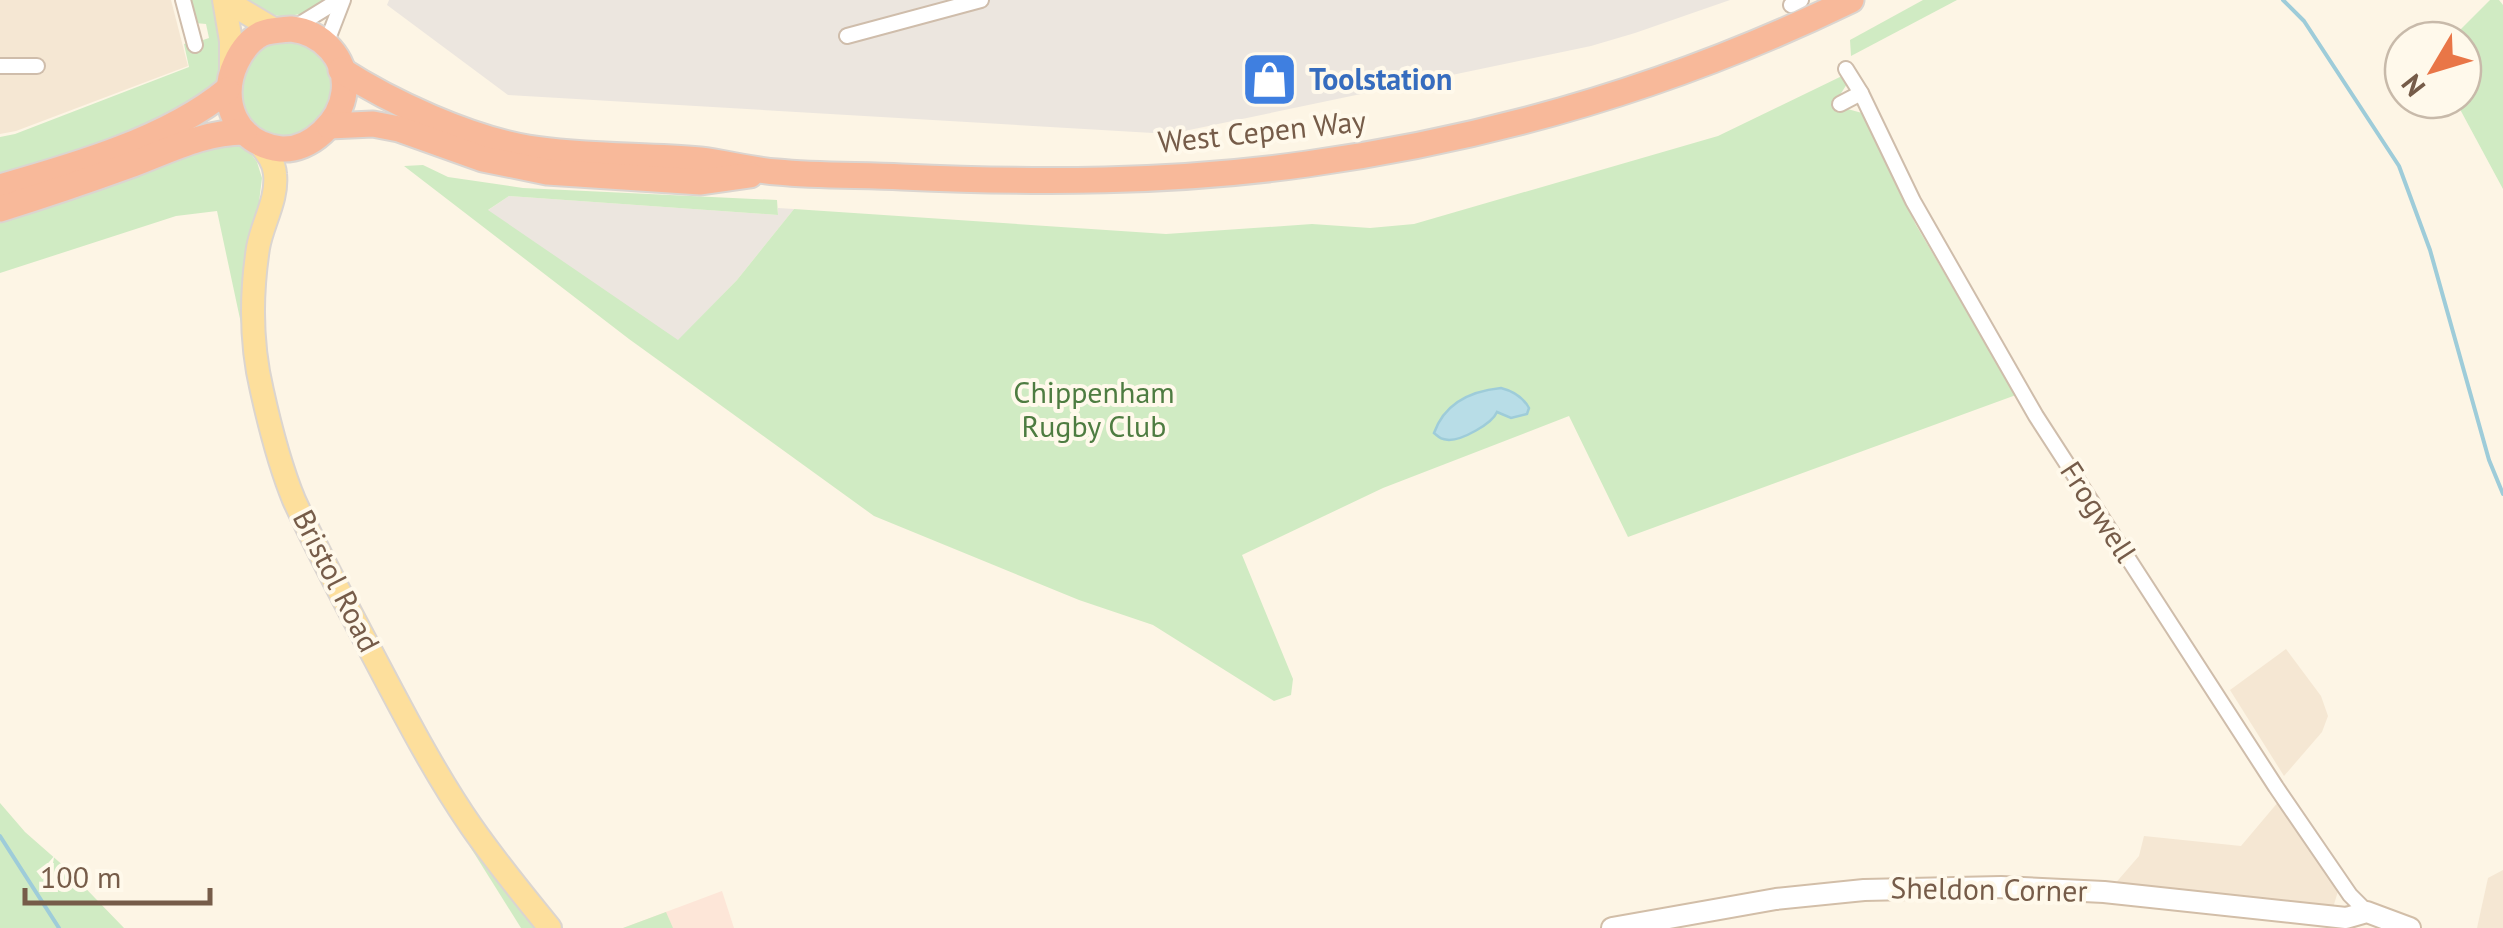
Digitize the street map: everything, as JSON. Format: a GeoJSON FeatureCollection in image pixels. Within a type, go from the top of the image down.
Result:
{"type":"FeatureCollection","features":[{"type":"Feature","properties":{"kind":"highway","name":"West Cepen Way"},"geometry":{"type":"LineString","coordinates":[[342,70],[370,88],[450,124],[528,148],[704,160],[775,172],[1006,180],[1118,179],[1248,170],[1356,157],[1511,125],[1640,86],[1851,0]]}},
{"type":"Feature","properties":{"kind":"highway"},"geometry":{"type":"LineString","coordinates":[[0,187],[138,140],[199,111],[229,82],[240,55],[260,35],[283,30],[316,35],[336,56],[342,70],[342,104],[329,126],[306,144],[281,148],[251,137],[214,134],[0,208]]}},
{"type":"Feature","properties":{"kind":"highway"},"geometry":{"type":"LineString","coordinates":[[229,82],[236,120],[251,137]]}},
{"type":"Feature","properties":{"kind":"highway","name":"West Cepen Way"},"geometry":{"type":"LineString","coordinates":[[329,126],[374,124],[400,129],[483,158],[547,172],[702,182],[775,172]]}},
{"type":"Feature","properties":{"kind":"main road"},"geometry":{"type":"LineString","coordinates":[[225,0],[283,30]]}},
{"type":"Feature","properties":{"kind":"main road"},"geometry":{"type":"LineString","coordinates":[[225,0],[231,41],[229,82]]}},
{"type":"Feature","properties":{"kind":"main road"},"geometry":{"type":"LineString","coordinates":[[251,137],[270,158],[276,172],[275,189]]}},
{"type":"Feature","properties":{"kind":"main road","name":"Bristol Road"},"geometry":{"type":"LineString","coordinates":[[306,144],[275,189],[258,245],[253,294],[261,388],[276,446],[293,497],[434,767],[470,824],[550,928]]}},
{"type":"Feature","properties":{"kind":"street"},"geometry":{"type":"LineString","coordinates":[[183,0],[198,36]]}},
{"type":"Feature","properties":{"kind":"street"},"geometry":{"type":"LineString","coordinates":[[283,30],[341,0]]}},
{"type":"Feature","properties":{"kind":"street"},"geometry":{"type":"LineString","coordinates":[[326,44],[341,0]]}},
{"type":"Feature","properties":{"kind":"street"},"geometry":{"type":"LineString","coordinates":[[847,36],[981,0]]}},
{"type":"Feature","properties":{"kind":"street"},"geometry":{"type":"LineString","coordinates":[[5,66],[37,66]]}},
{"type":"Feature","properties":{"kind":"street","name":"Frogwell"},"geometry":{"type":"LineString","coordinates":[[1846,69],[1914,201],[2036,416],[2276,787],[2350,896],[2367,912]]}},
{"type":"Feature","properties":{"kind":"street"},"geometry":{"type":"LineString","coordinates":[[1840,104],[1861,93]]}},
{"type":"Feature","properties":{"kind":"street","name":"Sheldon Corner"},"geometry":{"type":"LineString","coordinates":[[1612,928],[1776,899],[1923,888],[2104,892],[2346,918],[2367,912]]}},
{"type":"Feature","properties":{"kind":"street"},"geometry":{"type":"LineString","coordinates":[[2367,912],[2410,928]]}},
{"type":"Feature","properties":{"kind":"shaded area"},"geometry":{"type":"Polygon","coordinates":[[[0,0],[171,0],[188,66],[0,134],[0,0]]]}},
{"type":"Feature","properties":{"kind":"shaded area"},"geometry":{"type":"Polygon","coordinates":[[[389,0],[1730,0],[1591,46],[1170,134],[508,95],[387,5],[389,0]]]}},
{"type":"Feature","properties":{"kind":"shaded area"},"geometry":{"type":"Polygon","coordinates":[[[509,196],[778,215],[778,208],[794,209],[737,280],[678,341],[487,211],[509,196]]]}},
{"type":"Feature","properties":{"kind":"shaded area"},"geometry":{"type":"Polygon","coordinates":[[[2286,649],[2321,696],[2328,716],[2322,732],[2284,776],[2230,690],[2286,649]]]}},
{"type":"Feature","properties":{"kind":"shaded area"},"geometry":{"type":"Polygon","coordinates":[[[2279,801],[2339,888],[2332,911],[2113,886],[2139,856],[2144,836],[2241,846],[2279,801]]]}},
{"type":"Feature","properties":{"kind":"shaded area"},"geometry":{"type":"Polygon","coordinates":[[[2503,870],[2503,928],[2477,928],[2488,878],[2503,870]]]}},
{"type":"Feature","properties":{"kind":"shaded area"},"geometry":{"type":"Polygon","coordinates":[[[722,891],[734,928],[623,928],[722,891]]]}},
{"type":"Feature","properties":{"kind":"green space"},"geometry":{"type":"Polygon","coordinates":[[[189,0],[215,0],[226,57],[217,84],[164,124],[0,179],[0,137],[189,67],[184,44],[188,43],[191,53],[203,50],[203,40],[209,38],[206,24],[195,23],[189,0]]]}},
{"type":"Feature","properties":{"kind":"green space"},"geometry":{"type":"Polygon","coordinates":[[[243,0],[329,0],[306,12],[286,16],[266,13],[243,0]]]}},
{"type":"Feature","properties":{"kind":"green space"},"geometry":{"type":"Polygon","coordinates":[[[1923,0],[1957,0],[1851,56],[1850,40],[1923,0]]]}},
{"type":"Feature","properties":{"kind":"green space"},"geometry":{"type":"Polygon","coordinates":[[[2490,0],[2499,0],[2503,5],[2503,189],[2466,120],[2483,120],[2483,20],[2470,20],[2490,0]]]}},
{"type":"Feature","properties":{"kind":"green space"},"geometry":{"type":"Polygon","coordinates":[[[278,39],[318,48],[326,56],[333,76],[331,99],[320,119],[292,139],[257,131],[240,107],[240,83],[253,57],[263,46],[278,39]]]}},
{"type":"Feature","properties":{"kind":"green space","name":"Chippenham Rugby Club"},"geometry":{"type":"Polygon","coordinates":[[[1842,76],[1847,84],[1838,98],[1844,108],[1862,113],[1916,225],[2016,395],[1628,537],[1569,416],[1383,488],[1242,555],[1293,679],[1291,695],[1274,701],[1153,625],[1079,600],[874,516],[629,339],[404,166],[423,165],[448,177],[523,188],[777,200],[778,215],[509,196],[488,210],[678,340],[737,280],[794,209],[1166,234],[1312,224],[1370,228],[1414,224],[1718,136],[1842,76]]]}},
{"type":"Feature","properties":{"kind":"green space"},"geometry":{"type":"Polygon","coordinates":[[[236,143],[249,151],[262,178],[254,242],[249,361],[217,211],[176,216],[0,273],[0,217],[184,150],[236,143]]]}},
{"type":"Feature","properties":{"kind":"green space"},"geometry":{"type":"Polygon","coordinates":[[[0,803],[25,832],[124,928],[0,928],[0,803]]]}},
{"type":"Feature","properties":{"kind":"green space"},"geometry":{"type":"Polygon","coordinates":[[[469,845],[474,846],[539,928],[521,928],[469,845]]]}},
{"type":"Feature","properties":{"kind":"green space"},"geometry":{"type":"Polygon","coordinates":[[[666,912],[673,928],[623,928],[666,912]]]}},
{"type":"Feature","properties":{"kind":"water"},"geometry":{"type":"Polygon","coordinates":[[[1501,388],[1524,401],[1529,408],[1527,414],[1511,418],[1497,412],[1483,426],[1455,439],[1442,439],[1434,433],[1445,413],[1460,400],[1501,388]]]}},
{"type":"Feature","properties":{"kind":"waterway"},"geometry":{"type":"LineString","coordinates":[[2283,0],[2304,21],[2399,166],[2430,250],[2489,460],[2503,494]]}},
{"type":"Feature","properties":{"kind":"waterway"},"geometry":{"type":"LineString","coordinates":[[0,836],[59,928]]}},
{"type":"Feature","properties":{"kind":"place","name":"Toolstation"},"geometry":{"type":"Point","coordinates":[1270,80]}}]}
